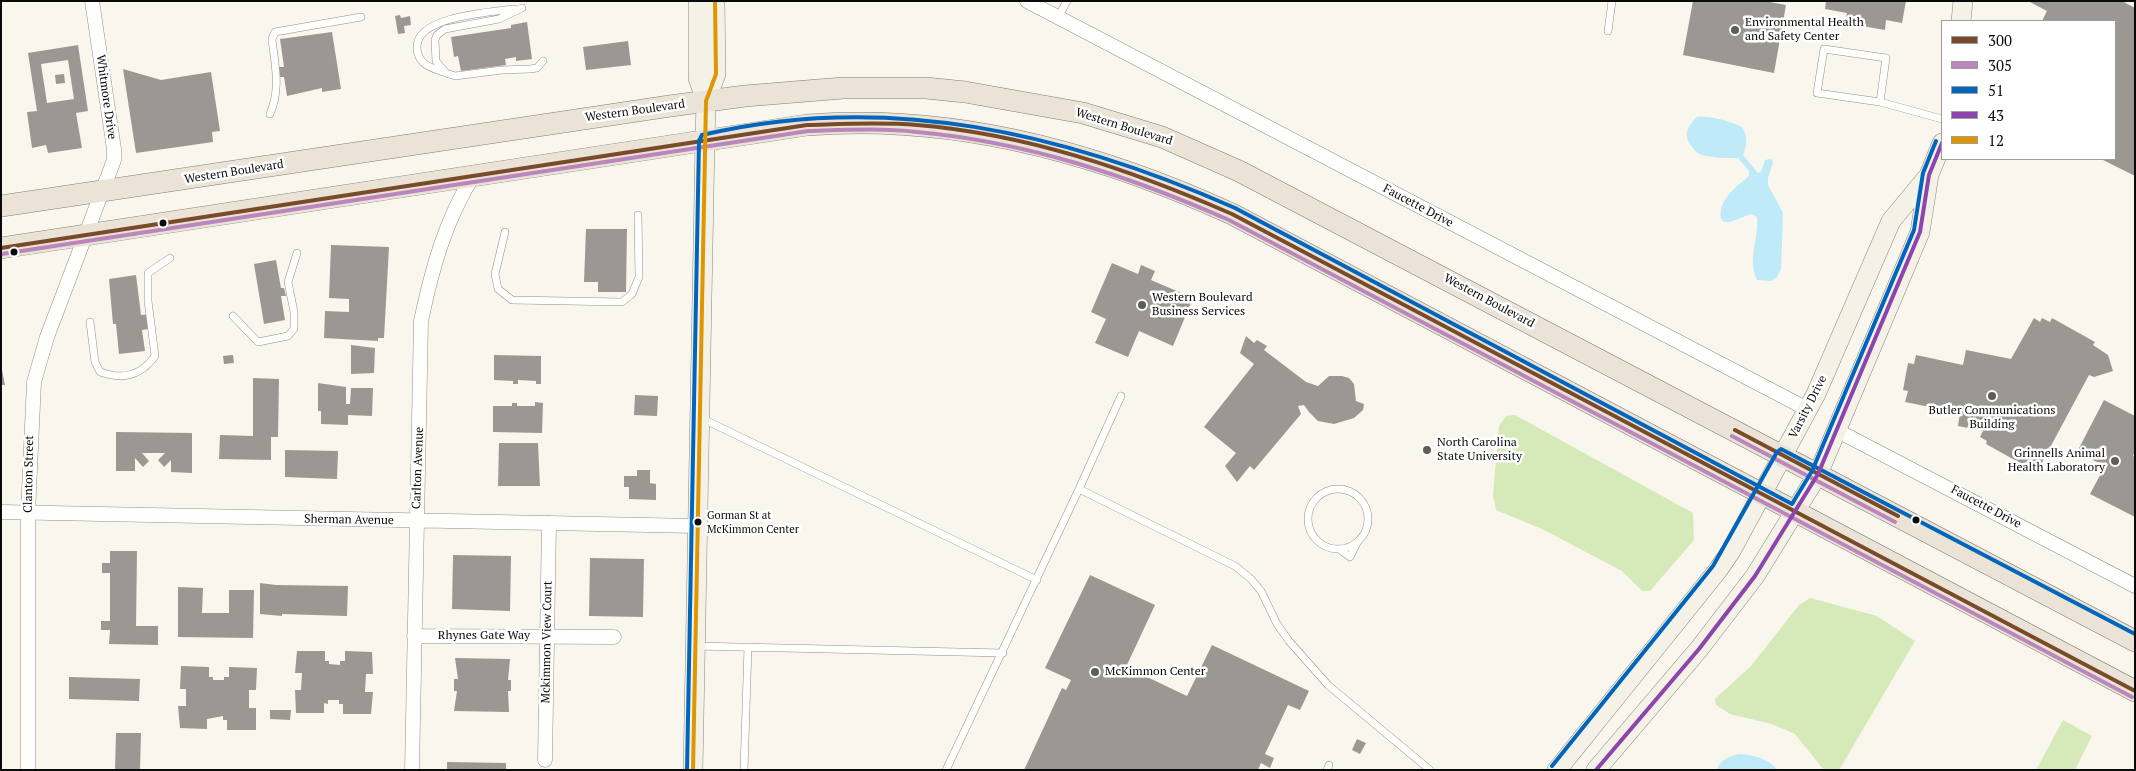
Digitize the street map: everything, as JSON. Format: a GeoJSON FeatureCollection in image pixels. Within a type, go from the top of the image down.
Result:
{"type":"FeatureCollection","features":[{"type":"Feature","properties":{"kind":"main road","name":"Western Boulevard"},"geometry":{"type":"LineString","coordinates":[[1,206],[706,101],[787,92],[843,88],[926,88],[965,92],[1083,112],[1128,125],[1190,148],[1248,175],[2135,641]]}},
{"type":"Feature","properties":{"kind":"main road"},"geometry":{"type":"LineString","coordinates":[[1,248],[807,125],[838,123],[913,124],[950,128],[1023,142],[1086,157],[1126,170],[1186,193],[1232,214],[2135,691]]}},
{"type":"Feature","properties":{"kind":"street","name":"Whitmore Drive"},"geometry":{"type":"LineString","coordinates":[[92,1],[114,149],[112,167],[102,191]]}},
{"type":"Feature","properties":{"kind":"street"},"geometry":{"type":"LineString","coordinates":[[698,1],[698,78],[706,101]]}},
{"type":"Feature","properties":{"kind":"street"},"geometry":{"type":"LineString","coordinates":[[693,770],[706,101],[716,74],[715,1]]}},
{"type":"Feature","properties":{"kind":"street","name":"Faucette Drive"},"geometry":{"type":"LineString","coordinates":[[1027,1],[1808,410]]}},
{"type":"Feature","properties":{"kind":"street"},"geometry":{"type":"LineString","coordinates":[[1963,1],[1963,20]]}},
{"type":"Feature","properties":{"kind":"street","name":"Varsity Drive"},"geometry":{"type":"LineString","coordinates":[[1557,770],[1718,570],[1808,410],[1891,221],[1928,175],[1941,145]]}},
{"type":"Feature","properties":{"kind":"street","name":"Varsity Drive"},"geometry":{"type":"LineString","coordinates":[[1596,770],[1699,649],[1756,576],[1818,474],[1920,232],[1928,175]]}},
{"type":"Feature","properties":{"kind":"street","name":"Carlton Avenue"},"geometry":{"type":"LineString","coordinates":[[412,770],[420,321],[433,266],[443,236],[459,198],[473,176]]}},
{"type":"Feature","properties":{"kind":"street","name":"Clanton Street"},"geometry":{"type":"LineString","coordinates":[[28,770],[28,513],[34,382],[47,337],[102,191]]}},
{"type":"Feature","properties":{"kind":"street","name":"Faucette Drive"},"geometry":{"type":"LineString","coordinates":[[1836,430],[2135,586]]}},
{"type":"Feature","properties":{"kind":"street","name":"Sherman Avenue"},"geometry":{"type":"LineString","coordinates":[[1,512],[697,526]]}},
{"type":"Feature","properties":{"kind":"street","name":"Mckimmon View Court"},"geometry":{"type":"LineString","coordinates":[[545,760],[549,523]]}},
{"type":"Feature","properties":{"kind":"street","name":"Rhynes Gate Way"},"geometry":{"type":"LineString","coordinates":[[414,636],[614,636]]}},
{"type":"Feature","properties":{"kind":"lane"},"geometry":{"type":"LineString","coordinates":[[1058,17],[1067,1]]}},
{"type":"Feature","properties":{"kind":"lane"},"geometry":{"type":"LineString","coordinates":[[1608,31],[1612,1]]}},
{"type":"Feature","properties":{"kind":"lane"},"geometry":{"type":"LineString","coordinates":[[446,73],[436,61],[434,46],[437,35],[444,29],[499,19],[522,8],[450,18],[425,30],[416,45],[420,61],[425,66],[446,73],[455,76],[536,68],[543,60]]}},
{"type":"Feature","properties":{"kind":"lane"},"geometry":{"type":"LineString","coordinates":[[270,114],[276,100],[278,88],[272,39],[275,32],[361,17]]}},
{"type":"Feature","properties":{"kind":"lane"},"geometry":{"type":"LineString","coordinates":[[1880,102],[1886,58],[1824,49],[1817,93],[1880,102],[1941,119]]}},
{"type":"Feature","properties":{"kind":"lane"},"geometry":{"type":"LineString","coordinates":[[505,232],[495,274],[498,289],[512,300],[622,302],[632,294],[638,277],[638,215]]}},
{"type":"Feature","properties":{"kind":"lane"},"geometry":{"type":"LineString","coordinates":[[234,316],[258,342],[288,336],[294,329],[294,312],[288,282],[297,254]]}},
{"type":"Feature","properties":{"kind":"lane"},"geometry":{"type":"LineString","coordinates":[[90,322],[95,362],[100,372],[114,377],[133,374],[146,369],[155,356],[149,309],[148,274],[170,258]]}},
{"type":"Feature","properties":{"kind":"lane"},"geometry":{"type":"LineString","coordinates":[[946,770],[1080,489],[1121,396]]}},
{"type":"Feature","properties":{"kind":"lane"},"geometry":{"type":"LineString","coordinates":[[699,417],[1037,580]]}},
{"type":"Feature","properties":{"kind":"lane"},"geometry":{"type":"LineString","coordinates":[[1080,489],[1238,568],[1261,591],[1276,624],[1315,672],[1430,770]]}},
{"type":"Feature","properties":{"kind":"lane"},"geometry":{"type":"LineString","coordinates":[[1332,490],[1342,490],[1359,498],[1365,506],[1367,526],[1357,542],[1350,557],[1339,549],[1329,548],[1320,544],[1309,528],[1310,508],[1315,500],[1332,490]]}},
{"type":"Feature","properties":{"kind":"lane"},"geometry":{"type":"LineString","coordinates":[[695,646],[1003,652]]}},
{"type":"Feature","properties":{"kind":"lane"},"geometry":{"type":"LineString","coordinates":[[744,770],[748,647]]}},
{"type":"Feature","properties":{"kind":"green space"},"geometry":{"type":"Polygon","coordinates":[[[1515,415],[1693,513],[1694,540],[1650,591],[1642,591],[1622,571],[1542,529],[1496,510],[1493,495],[1499,426],[1506,416],[1515,415]]]}},
{"type":"Feature","properties":{"kind":"green space"},"geometry":{"type":"Polygon","coordinates":[[[1810,598],[1877,616],[1915,641],[1839,770],[1823,769],[1795,734],[1772,724],[1730,714],[1716,705],[1715,699],[1751,666],[1799,605],[1810,598]]]}},
{"type":"Feature","properties":{"kind":"green space"},"geometry":{"type":"Polygon","coordinates":[[[2063,720],[2092,736],[2075,770],[2036,770],[2063,720]]]}},
{"type":"Feature","properties":{"kind":"water"},"geometry":{"type":"Polygon","coordinates":[[[1697,117],[1715,118],[1742,127],[1746,141],[1743,155],[1758,173],[1761,172],[1765,160],[1771,159],[1773,162],[1768,185],[1783,213],[1781,269],[1777,277],[1771,281],[1757,280],[1754,272],[1753,257],[1757,217],[1751,214],[1730,222],[1724,222],[1721,219],[1722,206],[1725,200],[1749,176],[1749,171],[1738,158],[1711,157],[1701,155],[1696,151],[1688,140],[1687,132],[1697,117]]]}},
{"type":"Feature","properties":{"kind":"water"},"geometry":{"type":"Polygon","coordinates":[[[1739,754],[1760,758],[1778,770],[1717,770],[1718,766],[1728,757],[1739,754]]]}},
{"type":"Feature","properties":{"kind":"building","name":"Environmental Health and Safety Center"},"geometry":{"type":"Polygon","coordinates":[[[1693,1],[1764,1],[1786,5],[1774,73],[1683,55],[1693,1]]]}},
{"type":"Feature","properties":{"kind":"building"},"geometry":{"type":"Polygon","coordinates":[[[1826,1],[1906,1],[1902,23],[1886,20],[1885,30],[1845,23],[1847,13],[1825,9],[1826,1]]]}},
{"type":"Feature","properties":{"kind":"building"},"geometry":{"type":"Polygon","coordinates":[[[2028,1],[2122,1],[2135,8],[2135,176],[2103,160],[2116,160],[2116,20],[2042,20],[2047,11],[2028,1]]]}},
{"type":"Feature","properties":{"kind":"building"},"geometry":{"type":"Polygon","coordinates":[[[400,15],[401,18],[410,16],[411,25],[404,26],[405,33],[398,34],[395,16],[400,15]]]}},
{"type":"Feature","properties":{"kind":"building"},"geometry":{"type":"Polygon","coordinates":[[[527,22],[532,59],[516,61],[516,57],[505,59],[506,65],[461,71],[458,56],[454,57],[451,37],[511,28],[511,25],[527,22]]]}},
{"type":"Feature","properties":{"kind":"building"},"geometry":{"type":"Polygon","coordinates":[[[332,32],[341,89],[322,92],[322,88],[287,96],[284,77],[280,77],[278,67],[284,67],[280,39],[332,32]]]}},
{"type":"Feature","properties":{"kind":"building"},"geometry":{"type":"Polygon","coordinates":[[[628,41],[631,65],[586,70],[583,47],[628,41]]]}},
{"type":"Feature","properties":{"kind":"building"},"geometry":{"type":"Polygon","coordinates":[[[78,45],[88,111],[76,113],[82,148],[48,153],[46,145],[32,148],[27,112],[37,111],[28,53],[78,45]],[[68,60],[41,64],[47,103],[74,99],[68,60]]]}},
{"type":"Feature","properties":{"kind":"building"},"geometry":{"type":"Polygon","coordinates":[[[123,69],[161,80],[211,72],[220,131],[212,132],[213,142],[136,153],[123,69]]]}},
{"type":"Feature","properties":{"kind":"building"},"geometry":{"type":"Polygon","coordinates":[[[64,74],[65,83],[56,84],[55,75],[64,74]]]}},
{"type":"Feature","properties":{"kind":"building"},"geometry":{"type":"Polygon","coordinates":[[[586,229],[627,229],[626,292],[598,292],[598,282],[584,282],[586,229]]]}},
{"type":"Feature","properties":{"kind":"building"},"geometry":{"type":"Polygon","coordinates":[[[331,245],[389,247],[384,338],[378,338],[378,341],[324,338],[325,311],[349,312],[349,299],[329,298],[331,245]]]}},
{"type":"Feature","properties":{"kind":"building"},"geometry":{"type":"Polygon","coordinates":[[[276,260],[281,288],[284,288],[286,296],[281,296],[285,320],[264,324],[254,264],[276,260]]]}},
{"type":"Feature","properties":{"kind":"building","name":"Western Boulevard Business Services"},"geometry":{"type":"Polygon","coordinates":[[[1112,263],[1138,274],[1141,265],[1155,271],[1151,280],[1193,298],[1173,346],[1139,331],[1128,357],[1095,343],[1106,319],[1091,312],[1112,263]]]}},
{"type":"Feature","properties":{"kind":"building"},"geometry":{"type":"Polygon","coordinates":[[[136,275],[141,315],[152,314],[154,328],[142,330],[145,351],[119,354],[116,324],[113,324],[109,279],[136,275]]]}},
{"type":"Feature","properties":{"kind":"building","name":"Butler Communications Building"},"geometry":{"type":"Polygon","coordinates":[[[2034,318],[2040,322],[2042,318],[2050,322],[2052,318],[2095,342],[2093,345],[2108,355],[2113,371],[2094,377],[2089,375],[2039,468],[2031,464],[2029,468],[1986,444],[1987,441],[1980,437],[1983,431],[1958,426],[1960,413],[1905,402],[1908,391],[1903,390],[1908,363],[1914,364],[1916,355],[1963,365],[1966,350],[2011,359],[2034,318]]]}},
{"type":"Feature","properties":{"kind":"building"},"geometry":{"type":"Polygon","coordinates":[[[1246,336],[1254,343],[1257,340],[1267,346],[1264,350],[1306,382],[1318,386],[1329,376],[1349,378],[1354,384],[1356,401],[1364,404],[1363,410],[1354,418],[1334,424],[1318,421],[1304,405],[1298,406],[1301,414],[1254,470],[1250,466],[1237,482],[1225,466],[1236,453],[1204,427],[1254,364],[1240,353],[1246,336]]]}},
{"type":"Feature","properties":{"kind":"building"},"geometry":{"type":"Polygon","coordinates":[[[351,345],[375,348],[374,373],[351,374],[351,345]]]}},
{"type":"Feature","properties":{"kind":"building"},"geometry":{"type":"Polygon","coordinates":[[[233,355],[234,363],[224,364],[223,356],[233,355]]]}},
{"type":"Feature","properties":{"kind":"building"},"geometry":{"type":"Polygon","coordinates":[[[494,355],[541,356],[541,384],[536,384],[536,381],[518,380],[518,384],[513,384],[513,381],[494,380],[494,355]]]}},
{"type":"Feature","properties":{"kind":"building"},"geometry":{"type":"Polygon","coordinates":[[[1,365],[5,385],[1,385],[1,365]]]}},
{"type":"Feature","properties":{"kind":"building"},"geometry":{"type":"Polygon","coordinates":[[[253,378],[279,379],[278,437],[271,437],[271,460],[219,459],[220,435],[253,436],[253,378]]]}},
{"type":"Feature","properties":{"kind":"building"},"geometry":{"type":"Polygon","coordinates":[[[318,383],[346,387],[346,404],[350,404],[351,388],[373,388],[372,416],[348,415],[348,425],[321,424],[321,411],[318,411],[318,383]]]}},
{"type":"Feature","properties":{"kind":"building"},"geometry":{"type":"Polygon","coordinates":[[[635,395],[658,396],[657,416],[634,415],[635,395]]]}},
{"type":"Feature","properties":{"kind":"building","name":"Grinnells Animal Health Laboratory"},"geometry":{"type":"Polygon","coordinates":[[[2104,400],[2135,416],[2135,451],[2133,456],[2135,457],[2135,517],[2090,494],[2105,466],[2077,452],[2104,400]]]}},
{"type":"Feature","properties":{"kind":"building"},"geometry":{"type":"Polygon","coordinates":[[[535,402],[543,403],[542,433],[493,432],[493,406],[512,406],[512,403],[517,403],[517,406],[535,406],[535,402]]]}},
{"type":"Feature","properties":{"kind":"building"},"geometry":{"type":"Polygon","coordinates":[[[116,432],[192,433],[192,473],[171,472],[171,460],[164,467],[158,460],[165,453],[142,453],[149,461],[143,467],[135,458],[135,471],[116,471],[116,432]]]}},
{"type":"Feature","properties":{"kind":"building"},"geometry":{"type":"Polygon","coordinates":[[[499,443],[538,443],[540,486],[498,486],[499,443]]]}},
{"type":"Feature","properties":{"kind":"building"},"geometry":{"type":"Polygon","coordinates":[[[285,450],[338,451],[337,479],[285,477],[285,450]]]}},
{"type":"Feature","properties":{"kind":"building"},"geometry":{"type":"Polygon","coordinates":[[[637,470],[650,470],[650,483],[656,484],[656,500],[629,499],[629,487],[624,487],[624,476],[637,476],[637,470]]]}},
{"type":"Feature","properties":{"kind":"building"},"geometry":{"type":"Polygon","coordinates":[[[110,551],[137,551],[136,626],[158,626],[158,645],[109,644],[110,630],[101,630],[101,621],[110,621],[110,573],[102,573],[102,563],[110,563],[110,551]]]}},
{"type":"Feature","properties":{"kind":"building"},"geometry":{"type":"Polygon","coordinates":[[[453,555],[511,556],[510,611],[452,609],[453,555]]]}},
{"type":"Feature","properties":{"kind":"building"},"geometry":{"type":"Polygon","coordinates":[[[590,558],[644,559],[643,617],[589,616],[590,558]]]}},
{"type":"Feature","properties":{"kind":"building","name":"McKimmon Center"},"geometry":{"type":"Polygon","coordinates":[[[1090,575],[1155,605],[1126,667],[1187,696],[1212,645],[1309,691],[1300,710],[1288,705],[1265,754],[1274,758],[1270,768],[1261,763],[1258,770],[1024,770],[1062,688],[1066,690],[1071,680],[1045,668],[1090,575]]]}},
{"type":"Feature","properties":{"kind":"building"},"geometry":{"type":"Polygon","coordinates":[[[260,583],[348,586],[347,616],[260,614],[260,583]]]}},
{"type":"Feature","properties":{"kind":"building"},"geometry":{"type":"Polygon","coordinates":[[[178,587],[203,588],[202,613],[229,613],[229,590],[254,590],[253,638],[178,637],[178,587]]]}},
{"type":"Feature","properties":{"kind":"building"},"geometry":{"type":"Polygon","coordinates":[[[297,651],[325,651],[325,661],[329,661],[329,664],[340,665],[340,661],[345,661],[345,651],[372,652],[373,674],[366,674],[365,692],[373,692],[371,714],[343,714],[343,704],[339,704],[339,700],[328,700],[328,704],[324,703],[324,713],[296,713],[295,690],[301,690],[302,673],[295,673],[297,651]]]}},
{"type":"Feature","properties":{"kind":"building"},"geometry":{"type":"Polygon","coordinates":[[[455,658],[510,659],[508,680],[511,680],[511,691],[508,691],[509,712],[454,711],[457,691],[454,691],[454,679],[458,679],[455,658]]]}},
{"type":"Feature","properties":{"kind":"building"},"geometry":{"type":"Polygon","coordinates":[[[181,666],[209,667],[209,677],[213,677],[213,680],[224,680],[224,677],[229,677],[229,667],[257,668],[256,690],[249,690],[249,708],[256,708],[256,730],[227,730],[227,720],[223,720],[223,716],[207,719],[207,729],[180,728],[178,706],[186,706],[186,689],[180,689],[181,666]]]}},
{"type":"Feature","properties":{"kind":"building"},"geometry":{"type":"Polygon","coordinates":[[[69,677],[140,679],[139,701],[69,699],[69,677]]]}},
{"type":"Feature","properties":{"kind":"building"},"geometry":{"type":"Polygon","coordinates":[[[270,710],[291,710],[290,720],[270,719],[270,710]]]}},
{"type":"Feature","properties":{"kind":"building"},"geometry":{"type":"Polygon","coordinates":[[[116,733],[141,733],[140,770],[115,770],[116,733]]]}},
{"type":"Feature","properties":{"kind":"building"},"geometry":{"type":"Polygon","coordinates":[[[1357,739],[1366,743],[1360,754],[1352,750],[1357,739]]]}},
{"type":"Feature","properties":{"kind":"building"},"geometry":{"type":"Polygon","coordinates":[[[447,762],[506,763],[506,770],[447,770],[447,762]]]}},
{"type":"Feature","properties":{"kind":"transit line","name":"12"},"geometry":{"type":"LineString","coordinates":[[693,770],[706,101],[716,74],[715,1]]}},
{"type":"Feature","properties":{"kind":"transit line","name":"51"},"geometry":{"type":"LineString","coordinates":[[687,770],[699,141],[702,135],[771,122],[839,117],[907,119],[974,127],[1040,140],[1106,159],[1171,182],[1235,208],[1792,504],[1812,471],[1914,230],[1923,173],[1936,141]]}},
{"type":"Feature","properties":{"kind":"transit line","name":"300"},"geometry":{"type":"LineString","coordinates":[[1,248],[807,125],[903,124],[958,130],[998,137],[1078,156],[1156,183],[1232,214],[2135,691]]}},
{"type":"Feature","properties":{"kind":"transit line","name":"305"},"geometry":{"type":"LineString","coordinates":[[2,254],[808,131],[903,131],[958,137],[998,144],[1077,163],[1115,175],[1229,220],[2132,697]]}},
{"type":"Feature","properties":{"kind":"transit line","name":"43"},"geometry":{"type":"LineString","coordinates":[[1596,770],[1699,649],[1755,576],[1818,474],[1920,232],[1929,175],[1941,145]]}},
{"type":"Feature","properties":{"kind":"transit line","name":"300"},"geometry":{"type":"LineString","coordinates":[[1735,430],[1898,516]]}},
{"type":"Feature","properties":{"kind":"transit line","name":"305"},"geometry":{"type":"LineString","coordinates":[[1732,436],[1895,522]]}},
{"type":"Feature","properties":{"kind":"transit line","name":"51"},"geometry":{"type":"LineString","coordinates":[[1552,766],[1713,566],[1777,452],[1781,449],[2135,634]]}},
{"type":"Feature","properties":{"kind":"place","name":"Environmental Health and Safety Center"},"geometry":{"type":"Point","coordinates":[1735,30]}},
{"type":"Feature","properties":{"kind":"place","name":"Western Boulevard Business Services"},"geometry":{"type":"Point","coordinates":[1142,305]}},
{"type":"Feature","properties":{"kind":"place","name":"Butler Communications Building"},"geometry":{"type":"Point","coordinates":[1992,396]}},
{"type":"Feature","properties":{"kind":"place","name":"North Carolina State University"},"geometry":{"type":"Point","coordinates":[1427,450]}},
{"type":"Feature","properties":{"kind":"place","name":"Grinnells Animal Health Laboratory"},"geometry":{"type":"Point","coordinates":[2115,461]}},
{"type":"Feature","properties":{"kind":"place","name":"Gorman St at McKimmon Center"},"geometry":{"type":"Point","coordinates":[698,522]}},
{"type":"Feature","properties":{"kind":"place","name":"McKimmon Center"},"geometry":{"type":"Point","coordinates":[1095,672]}}]}
